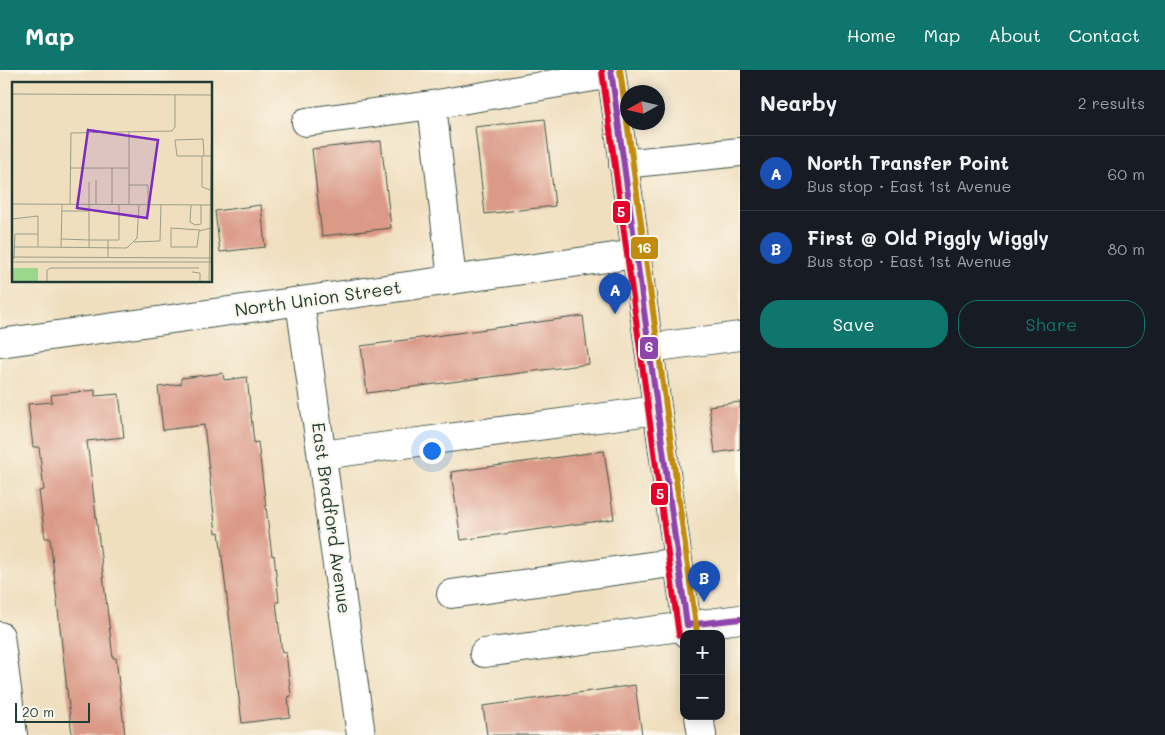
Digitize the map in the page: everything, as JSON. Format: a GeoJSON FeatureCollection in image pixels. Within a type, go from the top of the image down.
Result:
{"type":"FeatureCollection","features":[{"type":"Feature","properties":{"kind":"street"},"geometry":{"type":"LineString","coordinates":[[306,122],[432,105],[611,72],[687,630],[740,618]]}},
{"type":"Feature","properties":{"kind":"street"},"geometry":{"type":"LineString","coordinates":[[432,105],[452,280]]}},
{"type":"Feature","properties":{"kind":"street"},"geometry":{"type":"LineString","coordinates":[[623,164],[740,152]]}},
{"type":"Feature","properties":{"kind":"street","name":"North Union Street"},"geometry":{"type":"LineString","coordinates":[[0,343],[636,254]]}},
{"type":"Feature","properties":{"kind":"street","name":"East Bradford Avenue"},"geometry":{"type":"LineString","coordinates":[[300,302],[361,735]]}},
{"type":"Feature","properties":{"kind":"street"},"geometry":{"type":"LineString","coordinates":[[649,348],[740,336]]}},
{"type":"Feature","properties":{"kind":"street"},"geometry":{"type":"LineString","coordinates":[[322,455],[657,410]]}},
{"type":"Feature","properties":{"kind":"street"},"geometry":{"type":"LineString","coordinates":[[451,594],[678,562]]}},
{"type":"Feature","properties":{"kind":"street"},"geometry":{"type":"LineString","coordinates":[[484,654],[680,631]]}},
{"type":"Feature","properties":{"kind":"street"},"geometry":{"type":"LineString","coordinates":[[0,636],[12,735]]}},
{"type":"Feature","properties":{"kind":"street"},"geometry":{"type":"LineString","coordinates":[[700,720],[702,735]]}},
{"type":"Feature","properties":{"kind":"building"},"geometry":{"type":"Polygon","coordinates":[[[545,119],[555,206],[485,214],[475,127],[545,119]]]}},
{"type":"Feature","properties":{"kind":"building"},"geometry":{"type":"Polygon","coordinates":[[[381,141],[391,228],[322,236],[312,149],[381,141]]]}},
{"type":"Feature","properties":{"kind":"building"},"geometry":{"type":"Polygon","coordinates":[[[261,205],[265,247],[220,252],[215,211],[261,205]]]}},
{"type":"Feature","properties":{"kind":"building"},"geometry":{"type":"Polygon","coordinates":[[[583,316],[589,364],[367,393],[361,346],[583,316]]]}},
{"type":"Feature","properties":{"kind":"building"},"geometry":{"type":"Polygon","coordinates":[[[223,373],[224,380],[247,377],[254,443],[258,442],[272,556],[274,555],[279,602],[276,602],[282,653],[286,652],[291,696],[288,697],[290,717],[242,723],[219,532],[216,533],[204,425],[163,430],[158,387],[181,384],[181,378],[223,373]]]}},
{"type":"Feature","properties":{"kind":"building"},"geometry":{"type":"Polygon","coordinates":[[[95,390],[95,396],[119,394],[124,437],[87,441],[113,658],[116,658],[125,735],[72,735],[50,538],[45,538],[39,491],[44,490],[39,447],[33,447],[28,404],[52,402],[51,395],[95,390]]]}},
{"type":"Feature","properties":{"kind":"building"},"geometry":{"type":"Polygon","coordinates":[[[740,402],[740,449],[715,453],[709,406],[740,402]]]}},
{"type":"Feature","properties":{"kind":"building"},"geometry":{"type":"Polygon","coordinates":[[[604,451],[614,519],[461,540],[451,472],[604,451]]]}},
{"type":"Feature","properties":{"kind":"building"},"geometry":{"type":"Polygon","coordinates":[[[635,685],[642,735],[487,735],[483,706],[635,685]]]}},
{"type":"Feature","properties":{"kind":"transit line","name":"6"},"geometry":{"type":"LineString","coordinates":[[611,70],[687,625]]}},
{"type":"Feature","properties":{"kind":"transit line","name":"16"},"geometry":{"type":"LineString","coordinates":[[620,70],[697,630]]}},
{"type":"Feature","properties":{"kind":"transit line","name":"5"},"geometry":{"type":"LineString","coordinates":[[602,71],[679,635]]}},
{"type":"Feature","properties":{"kind":"transit line","name":"6"},"geometry":{"type":"LineString","coordinates":[[687,625],[740,619]]}},
{"type":"Feature","properties":{"kind":"place","name":"North Transfer Point"},"geometry":{"type":"Point","coordinates":[615,314]}},
{"type":"Feature","properties":{"kind":"place","name":"First @ Old Piggly Wiggly"},"geometry":{"type":"Point","coordinates":[704,602]}}]}
